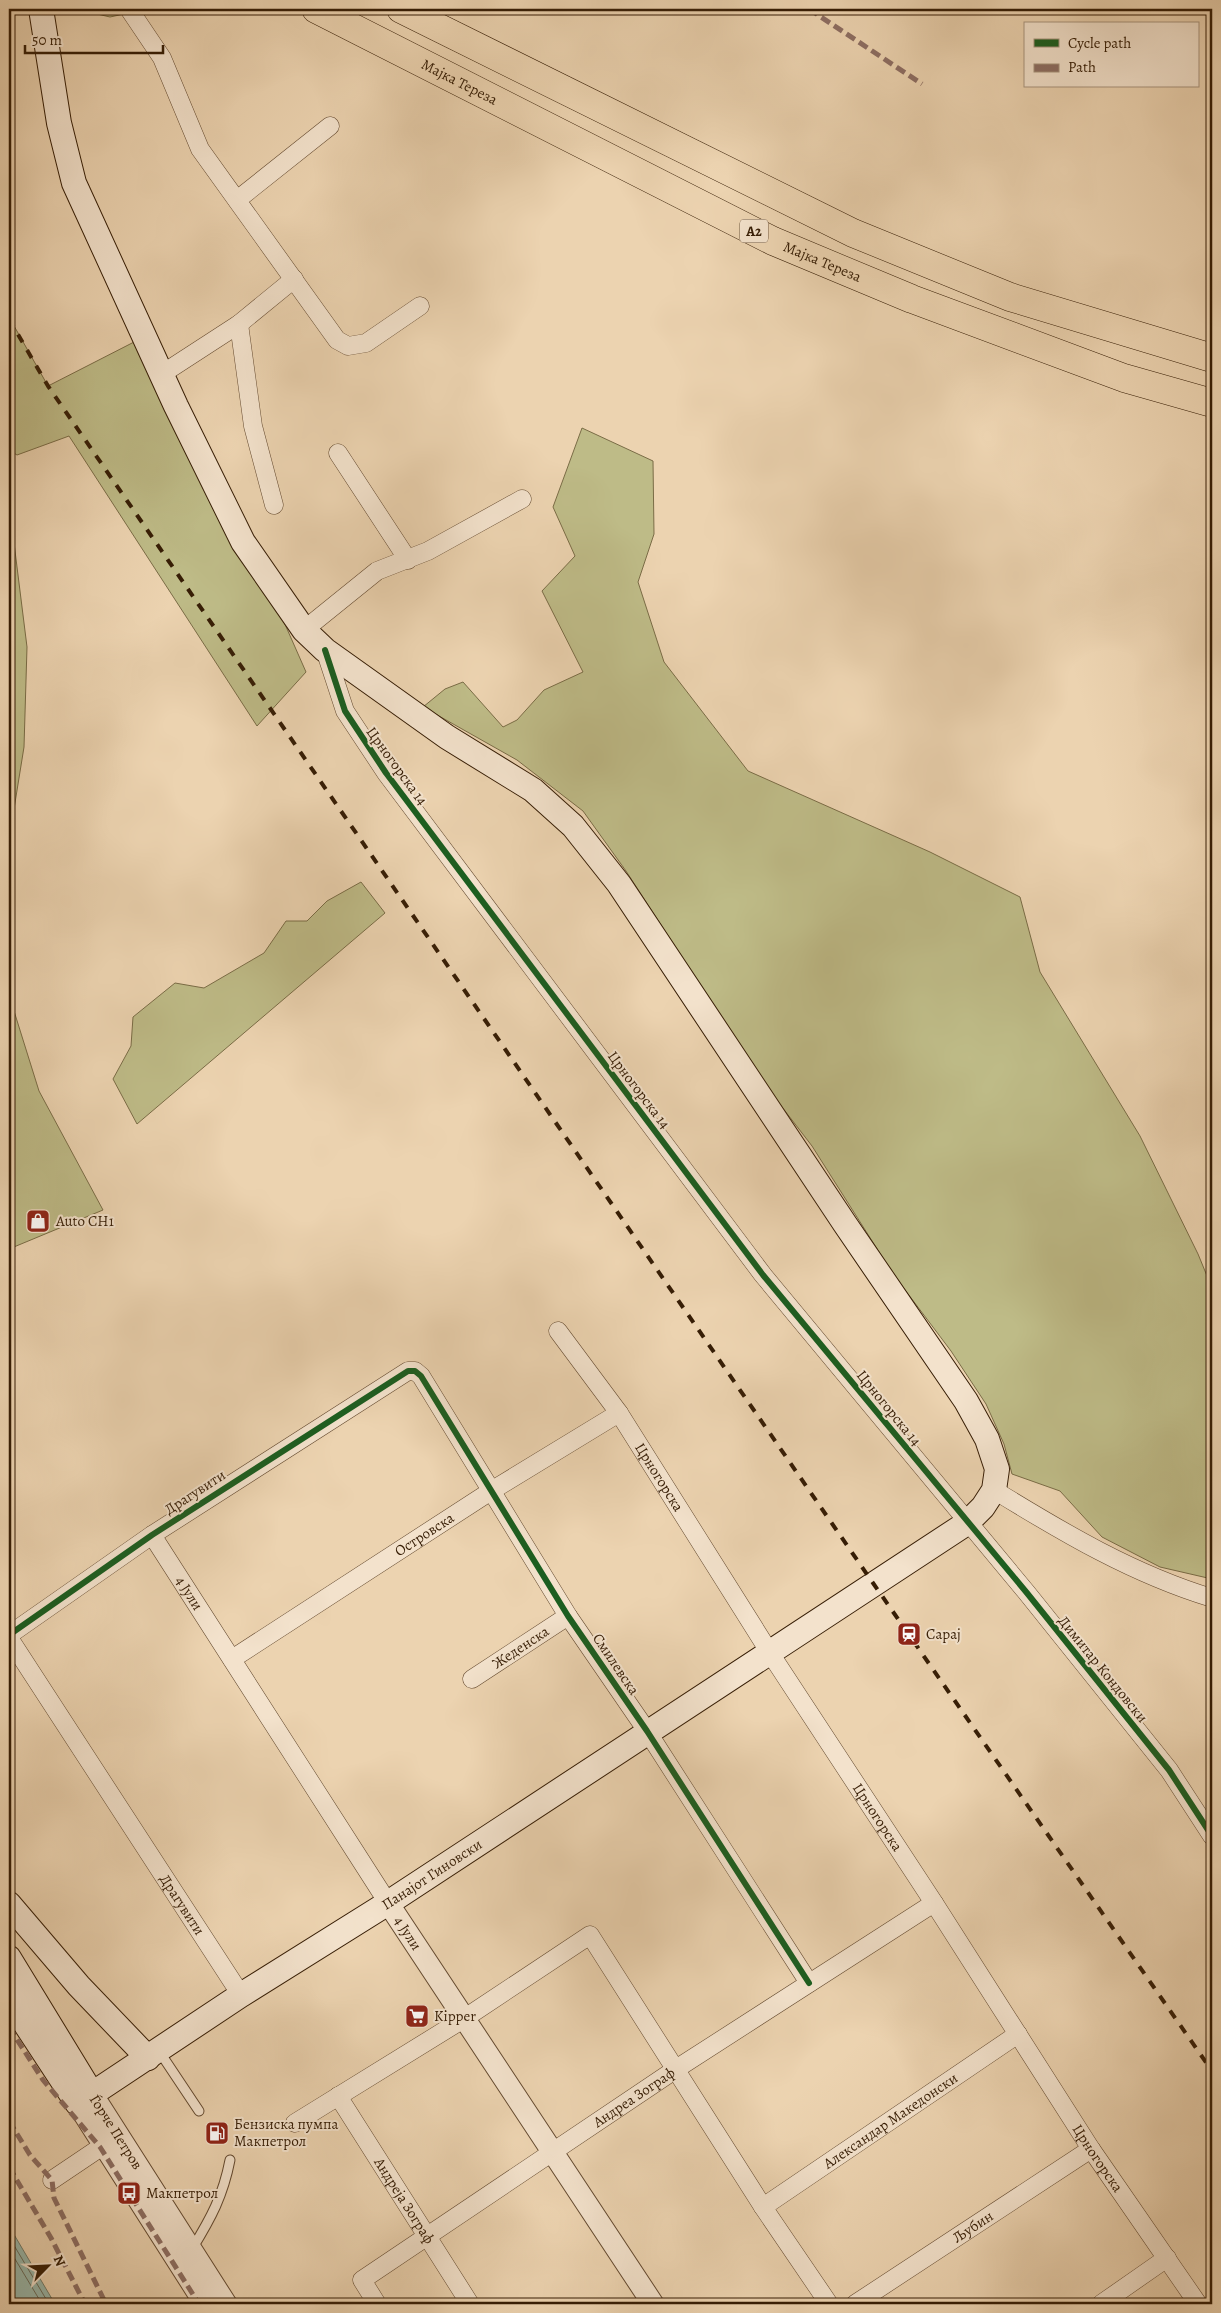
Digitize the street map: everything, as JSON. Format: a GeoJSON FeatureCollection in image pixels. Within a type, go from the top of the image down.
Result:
{"type":"FeatureCollection","features":[{"type":"Feature","properties":{"kind":"highway","name":"Мајка Тереза"},"geometry":{"type":"LineString","coordinates":[[316,9],[773,241],[912,299],[1124,378],[1212,403]]}},
{"type":"Feature","properties":{"kind":"highway"},"geometry":{"type":"LineString","coordinates":[[401,9],[853,233],[1010,297],[1212,358]]}},
{"type":"Feature","properties":{"kind":"main road"},"geometry":{"type":"LineString","coordinates":[[41,9],[59,123],[74,183],[162,374],[243,542],[304,630],[325,650],[447,738],[533,790],[573,826],[619,884],[839,1216],[966,1401],[987,1438],[997,1469],[994,1490]]}},
{"type":"Feature","properties":{"kind":"main road","name":"Панајот Гиновски"},"geometry":{"type":"LineString","coordinates":[[84,2099],[241,1995],[388,1903],[967,1523],[983,1507],[994,1490]]}},
{"type":"Feature","properties":{"kind":"main road"},"geometry":{"type":"LineString","coordinates":[[9,1904],[79,1986],[154,2054]]}},
{"type":"Feature","properties":{"kind":"main road","name":"Ѓорче Петров"},"geometry":{"type":"LineString","coordinates":[[9,1958],[84,2099]]}},
{"type":"Feature","properties":{"kind":"main road","name":"Ѓорче Петров"},"geometry":{"type":"LineString","coordinates":[[9,1999],[28,2031],[84,2099]]}},
{"type":"Feature","properties":{"kind":"main road"},"geometry":{"type":"LineString","coordinates":[[9,2012],[28,2031]]}},
{"type":"Feature","properties":{"kind":"street"},"geometry":{"type":"LineString","coordinates":[[130,9],[162,58],[200,149],[337,340],[348,346],[366,344],[420,306]]}},
{"type":"Feature","properties":{"kind":"street"},"geometry":{"type":"LineString","coordinates":[[237,200],[330,126]]}},
{"type":"Feature","properties":{"kind":"street"},"geometry":{"type":"LineString","coordinates":[[162,374],[239,324],[294,279]]}},
{"type":"Feature","properties":{"kind":"street"},"geometry":{"type":"LineString","coordinates":[[239,324],[252,426],[274,505]]}},
{"type":"Feature","properties":{"kind":"street"},"geometry":{"type":"LineString","coordinates":[[338,453],[408,560]]}},
{"type":"Feature","properties":{"kind":"street"},"geometry":{"type":"LineString","coordinates":[[304,630],[377,571],[428,551],[522,499]]}},
{"type":"Feature","properties":{"kind":"street","name":"Црногорска 14"},"geometry":{"type":"LineString","coordinates":[[325,650],[345,711],[386,773],[763,1275],[967,1523]]}},
{"type":"Feature","properties":{"kind":"street","name":"Црногорска"},"geometry":{"type":"LineString","coordinates":[[558,1331],[619,1413],[770,1653],[934,1903],[1091,2150],[1198,2304]]}},
{"type":"Feature","properties":{"kind":"street","name":"Смилевска"},"geometry":{"type":"LineString","coordinates":[[400,1376],[408,1371],[415,1371],[421,1376],[568,1616],[647,1732],[809,1983]]}},
{"type":"Feature","properties":{"kind":"street","name":"Драгувити"},"geometry":{"type":"LineString","coordinates":[[241,1995],[9,1637],[152,1534],[400,1376]]}},
{"type":"Feature","properties":{"kind":"street","name":"Островска"},"geometry":{"type":"LineString","coordinates":[[232,1660],[492,1491],[619,1413]]}},
{"type":"Feature","properties":{"kind":"street"},"geometry":{"type":"LineString","coordinates":[[994,1490],[1101,1554],[1142,1573],[1212,1598]]}},
{"type":"Feature","properties":{"kind":"street","name":"Димитар Кондовски"},"geometry":{"type":"LineString","coordinates":[[967,1523],[1027,1593],[1169,1770],[1212,1836]]}},
{"type":"Feature","properties":{"kind":"street","name":"4 Јули"},"geometry":{"type":"LineString","coordinates":[[152,1534],[388,1903],[554,2151],[653,2304]]}},
{"type":"Feature","properties":{"kind":"street","name":"Жеденска"},"geometry":{"type":"LineString","coordinates":[[472,1679],[568,1616]]}},
{"type":"Feature","properties":{"kind":"street","name":"Андреа Зограф"},"geometry":{"type":"LineString","coordinates":[[377,2304],[362,2280],[676,2068],[934,1903]]}},
{"type":"Feature","properties":{"kind":"street"},"geometry":{"type":"LineString","coordinates":[[295,2123],[465,2018],[590,1935],[763,2207],[829,2304]]}},
{"type":"Feature","properties":{"kind":"street","name":"Александар Македонски"},"geometry":{"type":"LineString","coordinates":[[763,2207],[1018,2034]]}},
{"type":"Feature","properties":{"kind":"street","name":"Андреја Зограф"},"geometry":{"type":"LineString","coordinates":[[338,2096],[470,2304]]}},
{"type":"Feature","properties":{"kind":"street","name":"Ѓорче Петров"},"geometry":{"type":"LineString","coordinates":[[84,2099],[104,2145],[205,2304]]}},
{"type":"Feature","properties":{"kind":"street","name":"Ѓорче Петров"},"geometry":{"type":"LineString","coordinates":[[84,2099],[226,2304]]}},
{"type":"Feature","properties":{"kind":"street"},"geometry":{"type":"LineString","coordinates":[[52,2180],[104,2145]]}},
{"type":"Feature","properties":{"kind":"street","name":"Љубин"},"geometry":{"type":"LineString","coordinates":[[855,2304],[1091,2150]]}},
{"type":"Feature","properties":{"kind":"street"},"geometry":{"type":"LineString","coordinates":[[1101,2304],[1167,2258]]}},
{"type":"Feature","properties":{"kind":"lane"},"geometry":{"type":"LineString","coordinates":[[154,2054],[199,2111]]}},
{"type":"Feature","properties":{"kind":"lane"},"geometry":{"type":"LineString","coordinates":[[190,2252],[208,2224],[224,2189],[230,2160]]}},
{"type":"Feature","properties":{"kind":"shaded area"},"geometry":{"type":"Polygon","coordinates":[[[76,9],[147,9],[110,17],[76,9]]]}},
{"type":"Feature","properties":{"kind":"shaded area"},"geometry":{"type":"Polygon","coordinates":[[[9,317],[48,386],[136,341],[213,508],[280,613],[306,672],[257,726],[69,436],[17,455],[9,450],[9,317]]]}},
{"type":"Feature","properties":{"kind":"shaded area"},"geometry":{"type":"Polygon","coordinates":[[[582,428],[653,461],[654,534],[638,582],[664,662],[748,771],[930,852],[1020,897],[1040,972],[1140,1136],[1198,1254],[1212,1288],[1212,1579],[1160,1567],[1102,1537],[1060,1491],[1012,1474],[1004,1444],[986,1404],[951,1351],[893,1274],[812,1146],[765,1085],[626,871],[583,811],[517,760],[423,707],[445,689],[463,682],[503,727],[517,720],[544,690],[583,672],[542,591],[575,556],[553,507],[582,428]]]}},
{"type":"Feature","properties":{"kind":"shaded area"},"geometry":{"type":"Polygon","coordinates":[[[9,503],[27,647],[24,747],[9,840],[9,503]]]}},
{"type":"Feature","properties":{"kind":"shaded area"},"geometry":{"type":"Polygon","coordinates":[[[361,882],[385,913],[137,1124],[113,1079],[131,1046],[133,1017],[175,983],[204,988],[264,953],[286,921],[307,921],[327,901],[361,882]]]}},
{"type":"Feature","properties":{"kind":"shaded area"},"geometry":{"type":"Polygon","coordinates":[[[9,995],[39,1091],[103,1210],[9,1249],[9,995]]]}},
{"type":"Feature","properties":{"kind":"water"},"geometry":{"type":"Polygon","coordinates":[[[9,2226],[55,2304],[9,2304],[9,2226]]]}},
{"type":"Feature","properties":{"kind":"railway"},"geometry":{"type":"LineString","coordinates":[[9,319],[48,386],[873,1583],[1212,2071]]}},
{"type":"Feature","properties":{"kind":"marked path"},"geometry":{"type":"LineString","coordinates":[[809,9],[922,84]]}},
{"type":"Feature","properties":{"kind":"marked path"},"geometry":{"type":"LineString","coordinates":[[9,2027],[43,2080],[100,2147],[199,2304]]}},
{"type":"Feature","properties":{"kind":"marked path"},"geometry":{"type":"LineString","coordinates":[[9,2121],[30,2155],[52,2180],[54,2198],[106,2304]]}},
{"type":"Feature","properties":{"kind":"marked path"},"geometry":{"type":"LineString","coordinates":[[9,2167],[51,2238],[85,2304]]}},
{"type":"Feature","properties":{"kind":"cycle path"},"geometry":{"type":"LineString","coordinates":[[325,650],[345,711],[386,773],[763,1275],[1027,1593],[1169,1770],[1212,1836]]}},
{"type":"Feature","properties":{"kind":"cycle path"},"geometry":{"type":"LineString","coordinates":[[9,1635],[152,1535],[408,1371],[415,1371],[421,1376],[568,1616],[647,1731],[809,1983]]}},
{"type":"Feature","properties":{"kind":"place","name":"Auto CH1"},"geometry":{"type":"Point","coordinates":[38,1221]}},
{"type":"Feature","properties":{"kind":"place","name":"Сарај"},"geometry":{"type":"Point","coordinates":[909,1634]}},
{"type":"Feature","properties":{"kind":"place","name":"Kipper"},"geometry":{"type":"Point","coordinates":[417,2016]}},
{"type":"Feature","properties":{"kind":"place","name":"Бензиска пумпа Макпетрол"},"geometry":{"type":"Point","coordinates":[217,2133]}},
{"type":"Feature","properties":{"kind":"place","name":"Макпетрол"},"geometry":{"type":"Point","coordinates":[129,2193]}}]}
